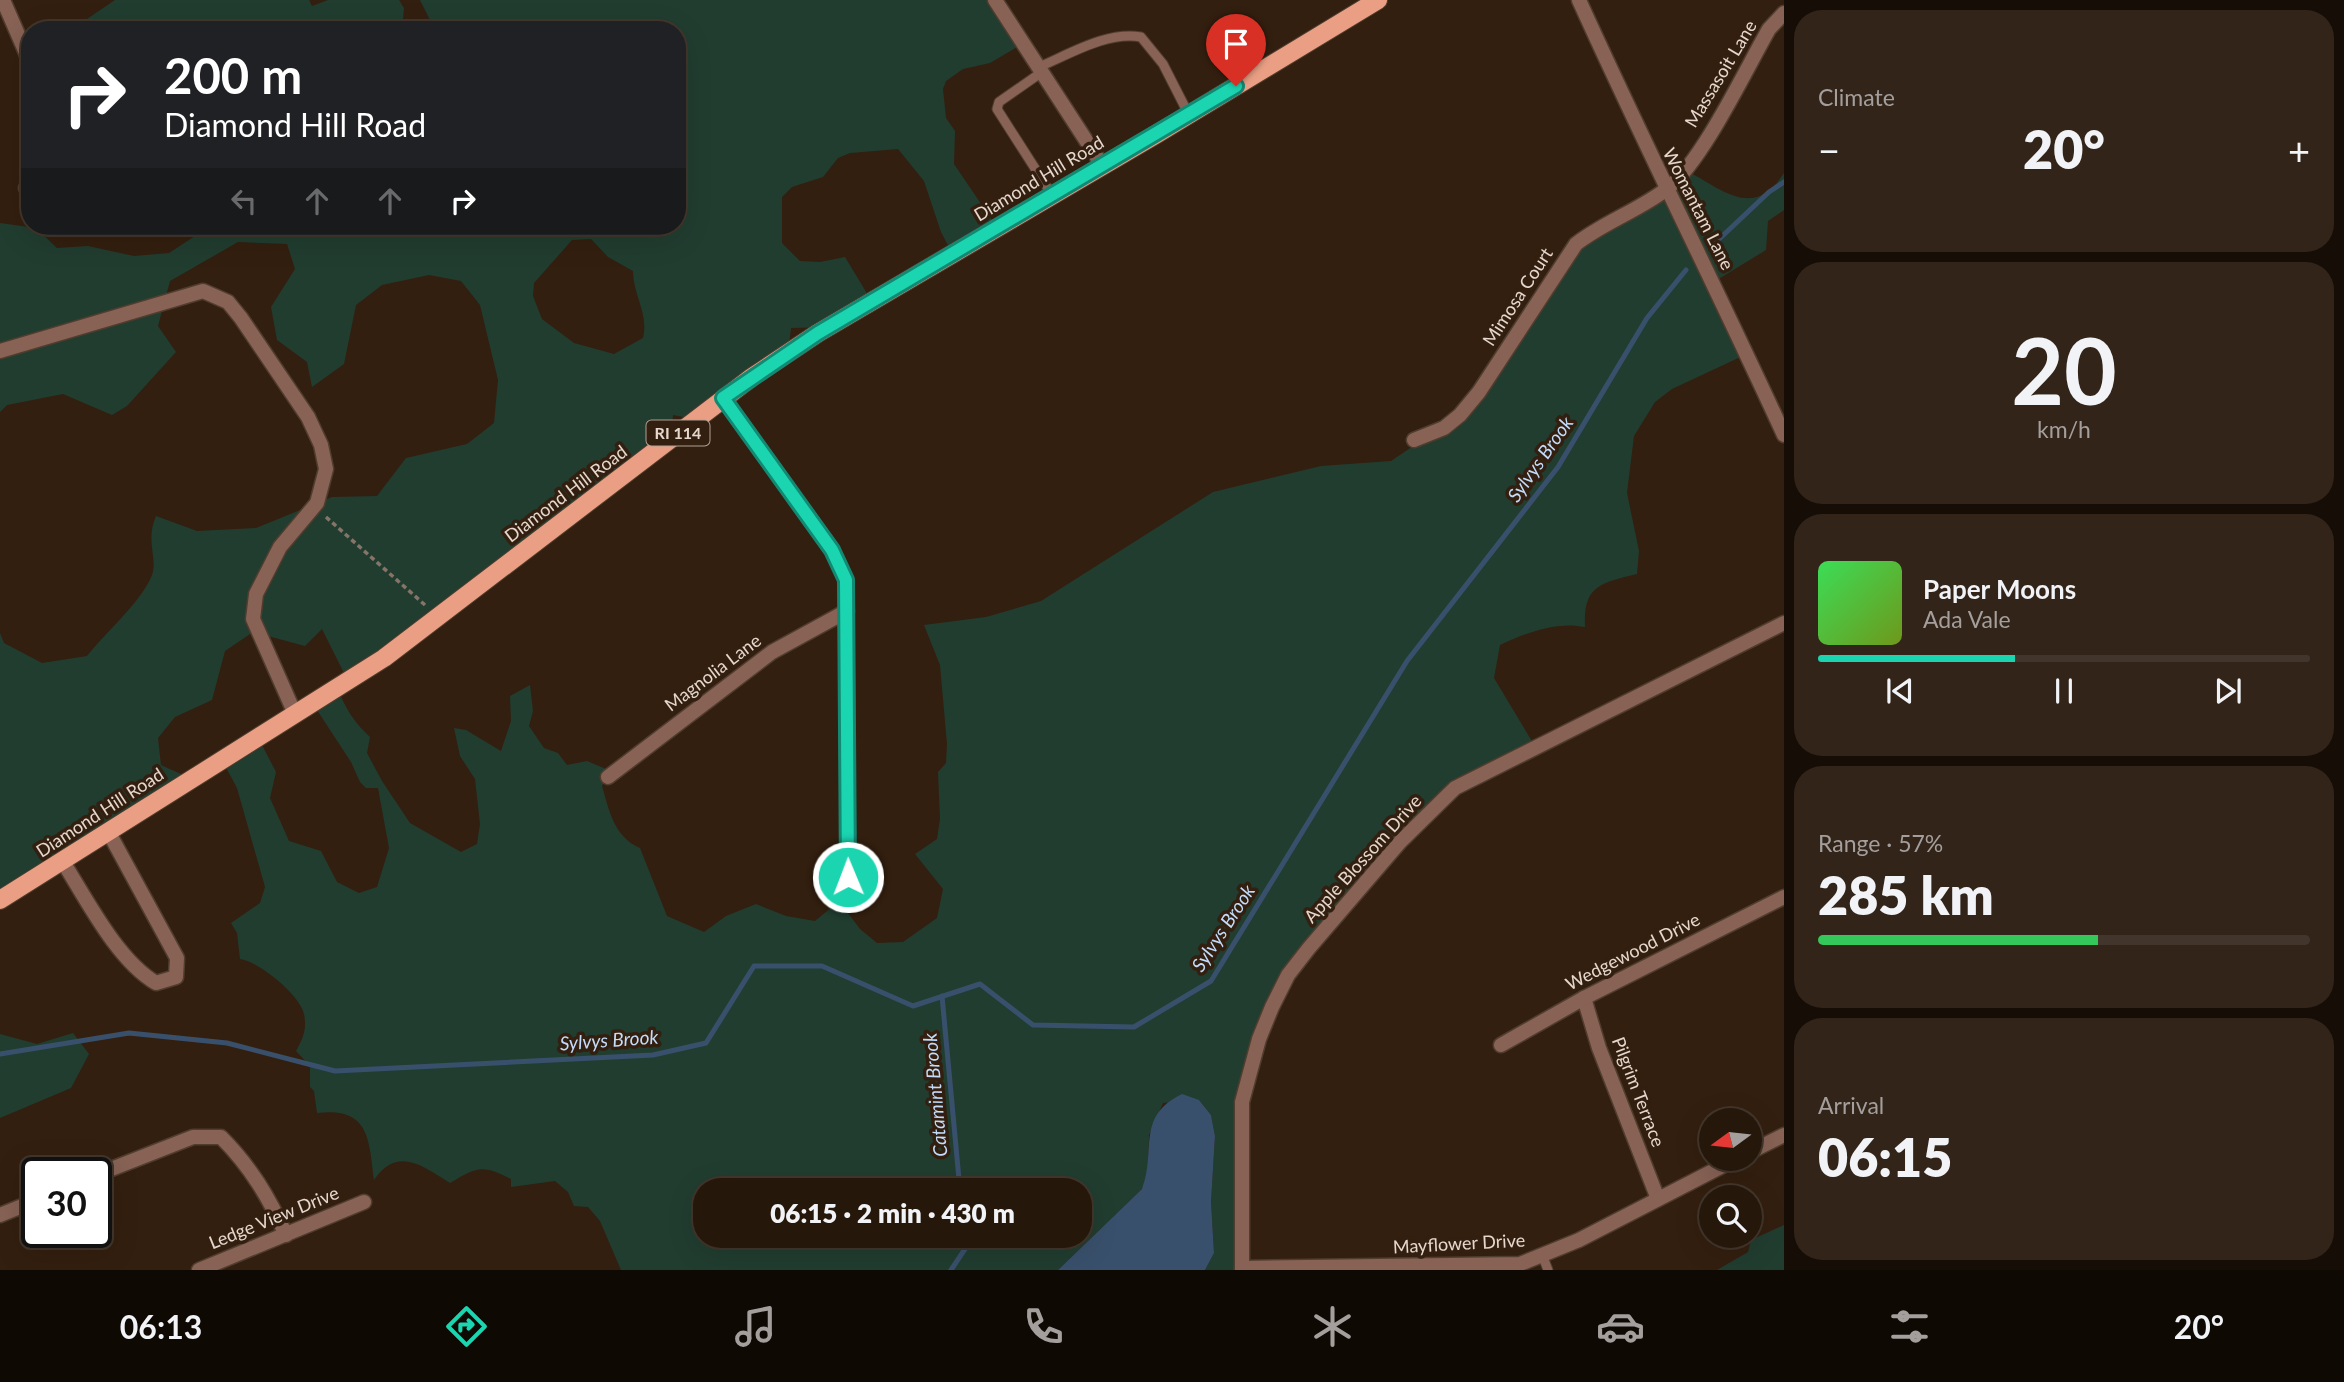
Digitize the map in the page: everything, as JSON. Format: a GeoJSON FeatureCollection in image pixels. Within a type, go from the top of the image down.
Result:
{"type":"FeatureCollection","features":[{"type":"Feature","properties":{"kind":"main road","name":"Diamond Hill Road"},"geometry":{"type":"LineString","coordinates":[[0,900],[384,658],[723,398],[818,333],[1189,115],[1378,0]]}},
{"type":"Feature","properties":{"kind":"street"},"geometry":{"type":"LineString","coordinates":[[4,0],[21,41]]}},
{"type":"Feature","properties":{"kind":"street"},"geometry":{"type":"LineString","coordinates":[[995,0],[1102,165]]}},
{"type":"Feature","properties":{"kind":"street","name":"Womantam Lane"},"geometry":{"type":"LineString","coordinates":[[1579,0],[1784,435]]}},
{"type":"Feature","properties":{"kind":"street","name":"Massasoit Lane"},"geometry":{"type":"LineString","coordinates":[[1667,189],[1688,169],[1769,29],[1784,13]]}},
{"type":"Feature","properties":{"kind":"street","name":"Mimosa Court"},"geometry":{"type":"LineString","coordinates":[[1414,440],[1444,428],[1460,415],[1479,392],[1576,244],[1597,228],[1667,189]]}},
{"type":"Feature","properties":{"kind":"street"},"geometry":{"type":"LineString","coordinates":[[0,351],[203,291],[228,302],[260,342],[308,417],[321,445],[326,469],[317,503],[280,547],[256,594],[253,619],[295,714]]}},
{"type":"Feature","properties":{"kind":"street"},"geometry":{"type":"LineString","coordinates":[[723,398],[832,550],[846,580],[848,877]]}},
{"type":"Feature","properties":{"kind":"street","name":"Magnolia Lane"},"geometry":{"type":"LineString","coordinates":[[608,777],[772,652],[847,611]]}},
{"type":"Feature","properties":{"kind":"street","name":"Apple Blossom Drive"},"geometry":{"type":"LineString","coordinates":[[1242,1269],[1242,1102],[1259,1039],[1272,1007],[1288,975],[1309,948],[1400,842],[1455,788],[1784,623]]}},
{"type":"Feature","properties":{"kind":"street"},"geometry":{"type":"LineString","coordinates":[[63,862],[101,923],[140,973],[156,982],[176,977],[177,958],[108,831]]}},
{"type":"Feature","properties":{"kind":"street","name":"Wedgewood Drive"},"geometry":{"type":"LineString","coordinates":[[1501,1045],[1584,998],[1784,897]]}},
{"type":"Feature","properties":{"kind":"street","name":"Pilgrim Terrace"},"geometry":{"type":"LineString","coordinates":[[1584,998],[1599,1048],[1658,1199]]}},
{"type":"Feature","properties":{"kind":"street"},"geometry":{"type":"LineString","coordinates":[[1762,1146],[1784,1135]]}},
{"type":"Feature","properties":{"kind":"street"},"geometry":{"type":"LineString","coordinates":[[112,1169],[193,1137],[221,1138],[243,1159],[267,1195],[286,1235]]}},
{"type":"Feature","properties":{"kind":"street","name":"Mayflower Drive"},"geometry":{"type":"LineString","coordinates":[[1242,1269],[1545,1263],[1713,1171]]}},
{"type":"Feature","properties":{"kind":"street","name":"Ledge View Drive"},"geometry":{"type":"LineString","coordinates":[[199,1270],[364,1202]]}},
{"type":"Feature","properties":{"kind":"street"},"geometry":{"type":"LineString","coordinates":[[0,1215],[21,1206]]}},
{"type":"Feature","properties":{"kind":"lane"},"geometry":{"type":"LineString","coordinates":[[1052,195],[997,109],[999,102],[1040,70],[1084,47],[1125,34],[1141,37],[1163,64],[1189,115]]}},
{"type":"Feature","properties":{"kind":"path"},"geometry":{"type":"LineString","coordinates":[[317,503],[327,518],[439,617]]}},
{"type":"Feature","properties":{"kind":"green space"},"geometry":{"type":"Polygon","coordinates":[[[115,0],[309,0],[312,6],[328,0],[399,0],[404,8],[403,21],[84,21],[115,0]]]}},
{"type":"Feature","properties":{"kind":"green space"},"geometry":{"type":"Polygon","coordinates":[[[420,0],[1000,0],[1024,43],[990,63],[963,69],[946,81],[943,89],[946,118],[955,131],[954,164],[996,226],[951,251],[941,232],[924,181],[898,149],[850,153],[838,158],[823,177],[792,187],[782,197],[782,243],[800,261],[820,262],[845,257],[871,300],[831,327],[791,328],[788,353],[694,419],[673,415],[671,438],[348,681],[322,629],[305,646],[253,632],[225,651],[212,700],[175,717],[158,738],[161,765],[192,779],[0,902],[0,633],[4,643],[42,663],[87,656],[132,606],[152,575],[152,533],[156,516],[197,531],[256,528],[332,497],[377,496],[406,458],[467,444],[494,423],[498,380],[480,305],[461,281],[429,275],[382,285],[356,305],[344,364],[312,387],[307,362],[277,340],[271,307],[295,269],[287,244],[238,242],[170,281],[158,326],[176,352],[127,406],[112,415],[63,394],[7,405],[0,412],[0,223],[21,226],[21,235],[43,235],[57,248],[88,246],[134,256],[169,253],[195,236],[686,235],[686,21],[430,21],[420,0]],[[591,239],[572,240],[534,283],[533,296],[542,319],[574,343],[614,354],[643,338],[644,321],[633,271],[608,257],[591,239]]]}},
{"type":"Feature","properties":{"kind":"green space"},"geometry":{"type":"Polygon","coordinates":[[[1689,172],[1727,193],[1751,198],[1762,195],[1773,187],[1784,173],[1784,210],[1768,221],[1766,250],[1717,280],[1749,353],[1672,389],[1655,402],[1634,436],[1627,493],[1639,551],[1637,574],[1596,588],[1587,603],[1585,627],[1552,627],[1531,632],[1500,645],[1494,678],[1533,743],[1451,789],[1325,928],[1272,1010],[1244,1120],[1249,1270],[1205,1270],[1214,1253],[1211,1202],[1215,1136],[1211,1115],[1199,1100],[1163,1103],[1149,1135],[1148,1175],[1142,1189],[1092,1237],[1092,1178],[693,1178],[693,1248],[1081,1248],[1058,1270],[621,1270],[600,1221],[588,1207],[574,1206],[568,1192],[555,1181],[511,1187],[511,1179],[480,1169],[450,1183],[420,1165],[401,1161],[383,1170],[374,1180],[367,1139],[357,1120],[334,1112],[317,1113],[314,1091],[310,1087],[310,1066],[296,1051],[305,1029],[301,1006],[287,989],[267,972],[240,959],[237,933],[231,923],[260,903],[265,887],[237,788],[222,760],[262,745],[276,772],[270,798],[289,841],[321,851],[337,882],[359,893],[377,887],[389,848],[378,788],[366,788],[360,782],[351,762],[315,707],[337,688],[350,714],[370,737],[367,753],[410,823],[461,852],[477,844],[480,824],[475,779],[460,756],[454,728],[466,730],[501,751],[511,721],[510,696],[530,685],[533,711],[529,726],[544,748],[558,753],[567,765],[587,761],[611,771],[602,786],[610,813],[624,837],[640,848],[667,916],[704,932],[726,916],[756,904],[786,916],[815,921],[839,901],[860,929],[877,943],[903,942],[937,918],[943,889],[915,854],[937,839],[940,819],[938,772],[946,763],[947,744],[940,665],[924,625],[986,617],[1041,601],[1213,492],[1321,466],[1391,461],[1459,415],[1582,244],[1689,172]]]}},
{"type":"Feature","properties":{"kind":"green space"},"geometry":{"type":"Polygon","coordinates":[[[73,1033],[89,1054],[71,1088],[0,1118],[0,1034],[37,1044],[73,1033]]]}},
{"type":"Feature","properties":{"kind":"green space"},"geometry":{"type":"Polygon","coordinates":[[[1784,1225],[1784,1270],[1717,1270],[1748,1252],[1749,1248],[1762,1248],[1762,1235],[1784,1225]]]}},
{"type":"Feature","properties":{"kind":"water"},"geometry":{"type":"Polygon","coordinates":[[[1182,1094],[1199,1100],[1211,1115],[1215,1136],[1211,1202],[1214,1253],[1205,1270],[1058,1270],[1081,1248],[1092,1248],[1092,1237],[1142,1189],[1153,1124],[1167,1103],[1182,1094]]]}},
{"type":"Feature","properties":{"kind":"waterway","name":"Sylvys Brook"},"geometry":{"type":"LineString","coordinates":[[1716,242],[1769,192],[1784,182]]}},
{"type":"Feature","properties":{"kind":"waterway","name":"Sylvys Brook"},"geometry":{"type":"LineString","coordinates":[[0,1054],[129,1033],[227,1043],[335,1071],[653,1055],[706,1043],[754,966],[822,966],[913,1006],[980,984],[1033,1025],[1134,1027],[1211,981],[1407,661],[1558,467],[1647,318],[1686,270]]}},
{"type":"Feature","properties":{"kind":"waterway","name":"Catamint Brook"},"geometry":{"type":"LineString","coordinates":[[942,996],[959,1178]]}},
{"type":"Feature","properties":{"kind":"waterway","name":"Catamint Brook"},"geometry":{"type":"LineString","coordinates":[[951,1270],[965,1248]]}},
{"type":"Feature","properties":{"kind":"route"},"geometry":{"type":"LineString","coordinates":[[848,877],[846,580],[832,550],[793,492],[723,398],[818,333],[1236,86]]}}]}
